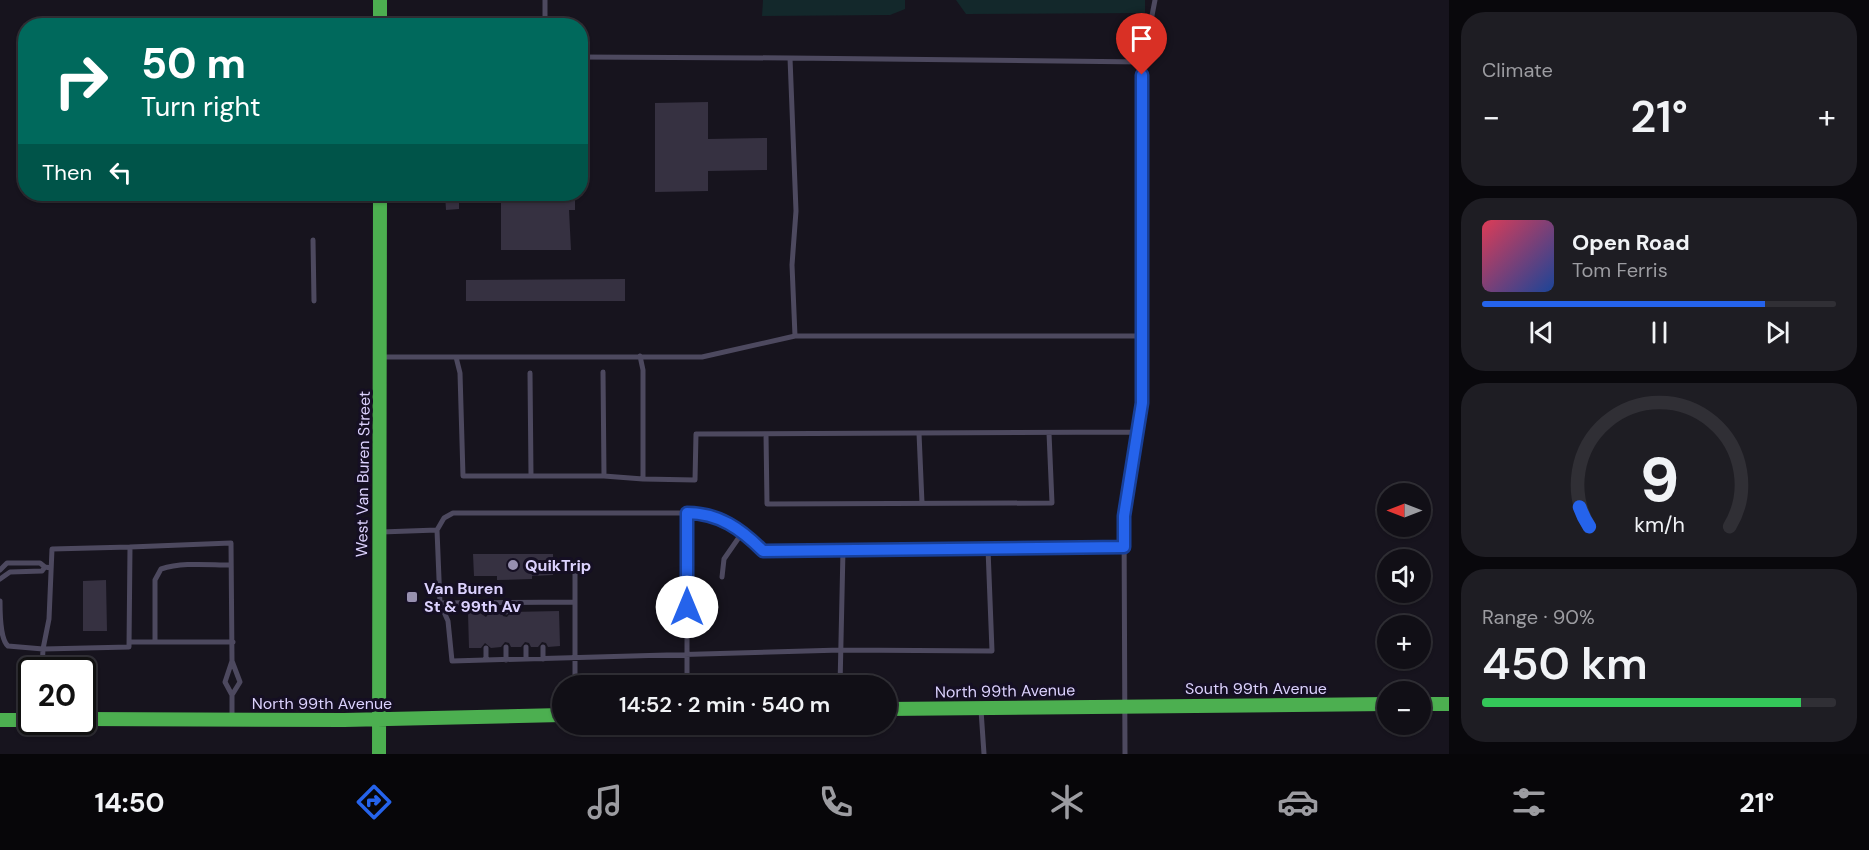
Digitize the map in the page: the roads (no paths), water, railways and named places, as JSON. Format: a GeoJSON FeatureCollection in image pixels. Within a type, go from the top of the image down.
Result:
{"type":"FeatureCollection","features":[{"type":"Feature","properties":{"kind":"main road"},"geometry":{"type":"LineString","coordinates":[[380,0],[380,18]]}},
{"type":"Feature","properties":{"kind":"main road","name":"West Van Buren Street"},"geometry":{"type":"LineString","coordinates":[[379,754],[380,201]]}},
{"type":"Feature","properties":{"kind":"main road","name":"South 99th Avenue"},"geometry":{"type":"LineString","coordinates":[[1124,706],[1377,704]]}},
{"type":"Feature","properties":{"kind":"main road"},"geometry":{"type":"LineString","coordinates":[[1431,704],[1449,704]]}},
{"type":"Feature","properties":{"kind":"main road","name":"North 99th Avenue"},"geometry":{"type":"LineString","coordinates":[[897,709],[1124,706]]}},
{"type":"Feature","properties":{"kind":"main road","name":"North 99th Avenue"},"geometry":{"type":"LineString","coordinates":[[96,719],[379,719],[552,715]]}},
{"type":"Feature","properties":{"kind":"main road"},"geometry":{"type":"LineString","coordinates":[[0,720],[18,720]]}},
{"type":"Feature","properties":{"kind":"lane"},"geometry":{"type":"LineString","coordinates":[[544,0],[545,18]]}},
{"type":"Feature","properties":{"kind":"lane"},"geometry":{"type":"LineString","coordinates":[[1125,754],[1124,516],[1142,403],[1140,89],[1155,0]]}},
{"type":"Feature","properties":{"kind":"lane"},"geometry":{"type":"LineString","coordinates":[[588,57],[1143,62]]}},
{"type":"Feature","properties":{"kind":"lane"},"geometry":{"type":"LineString","coordinates":[[790,58],[796,211],[792,265],[795,336]]}},
{"type":"Feature","properties":{"kind":"lane"},"geometry":{"type":"LineString","coordinates":[[313,240],[314,301]]}},
{"type":"Feature","properties":{"kind":"lane"},"geometry":{"type":"LineString","coordinates":[[381,357],[702,357],[795,336],[1142,336]]}},
{"type":"Feature","properties":{"kind":"lane"},"geometry":{"type":"LineString","coordinates":[[640,356],[643,370],[643,479]]}},
{"type":"Feature","properties":{"kind":"lane"},"geometry":{"type":"LineString","coordinates":[[456,357],[460,373],[463,476],[604,476],[695,480],[696,434],[1138,432]]}},
{"type":"Feature","properties":{"kind":"lane"},"geometry":{"type":"LineString","coordinates":[[603,372],[604,476]]}},
{"type":"Feature","properties":{"kind":"lane"},"geometry":{"type":"LineString","coordinates":[[530,373],[531,476]]}},
{"type":"Feature","properties":{"kind":"lane"},"geometry":{"type":"LineString","coordinates":[[919,433],[922,503]]}},
{"type":"Feature","properties":{"kind":"lane"},"geometry":{"type":"LineString","coordinates":[[766,434],[767,504],[1052,503],[1049,433]]}},
{"type":"Feature","properties":{"kind":"lane"},"geometry":{"type":"LineString","coordinates":[[988,549],[992,651],[841,650],[452,661],[448,621],[440,603],[437,530],[444,518],[453,513],[702,513],[719,517],[763,551],[1124,547]]}},
{"type":"Feature","properties":{"kind":"lane"},"geometry":{"type":"LineString","coordinates":[[687,513],[687,675]]}},
{"type":"Feature","properties":{"kind":"lane"},"geometry":{"type":"LineString","coordinates":[[379,532],[437,530]]}},
{"type":"Feature","properties":{"kind":"lane"},"geometry":{"type":"LineString","coordinates":[[722,577],[724,559],[742,533]]}},
{"type":"Feature","properties":{"kind":"lane"},"geometry":{"type":"LineString","coordinates":[[43,657],[49,619],[48,567],[52,549],[231,543],[233,642],[232,661],[225,682],[232,695],[232,719]]}},
{"type":"Feature","properties":{"kind":"lane"},"geometry":{"type":"LineString","coordinates":[[0,601],[1,636],[4,644],[8,646],[43,650],[129,647],[130,547]]}},
{"type":"Feature","properties":{"kind":"lane"},"geometry":{"type":"LineString","coordinates":[[840,675],[843,550]]}},
{"type":"Feature","properties":{"kind":"lane"},"geometry":{"type":"LineString","coordinates":[[0,570],[7,563],[40,563],[48,567]]}},
{"type":"Feature","properties":{"kind":"lane"},"geometry":{"type":"LineString","coordinates":[[155,642],[155,580],[161,569],[189,565],[231,565]]}},
{"type":"Feature","properties":{"kind":"lane"},"geometry":{"type":"LineString","coordinates":[[0,579],[10,572],[42,571],[48,567]]}},
{"type":"Feature","properties":{"kind":"lane"},"geometry":{"type":"LineString","coordinates":[[574,569],[575,675]]}},
{"type":"Feature","properties":{"kind":"lane"},"geometry":{"type":"LineString","coordinates":[[506,602],[506,612]]}},
{"type":"Feature","properties":{"kind":"lane"},"geometry":{"type":"LineString","coordinates":[[525,602],[525,612]]}},
{"type":"Feature","properties":{"kind":"lane"},"geometry":{"type":"LineString","coordinates":[[542,602],[542,612]]}},
{"type":"Feature","properties":{"kind":"lane"},"geometry":{"type":"LineString","coordinates":[[440,603],[575,602]]}},
{"type":"Feature","properties":{"kind":"lane"},"geometry":{"type":"LineString","coordinates":[[485,603],[485,612]]}},
{"type":"Feature","properties":{"kind":"lane"},"geometry":{"type":"LineString","coordinates":[[129,642],[233,642]]}},
{"type":"Feature","properties":{"kind":"lane"},"geometry":{"type":"LineString","coordinates":[[506,647],[506,660]]}},
{"type":"Feature","properties":{"kind":"lane"},"geometry":{"type":"LineString","coordinates":[[525,647],[525,659]]}},
{"type":"Feature","properties":{"kind":"lane"},"geometry":{"type":"LineString","coordinates":[[543,647],[543,659]]}},
{"type":"Feature","properties":{"kind":"lane"},"geometry":{"type":"LineString","coordinates":[[486,648],[486,660]]}},
{"type":"Feature","properties":{"kind":"lane"},"geometry":{"type":"LineString","coordinates":[[232,661],[240,682],[232,695]]}},
{"type":"Feature","properties":{"kind":"lane"},"geometry":{"type":"LineString","coordinates":[[981,708],[984,754]]}},
{"type":"Feature","properties":{"kind":"place","name":"QuikTrip"},"geometry":{"type":"Point","coordinates":[513,565]}},
{"type":"Feature","properties":{"kind":"place","name":"Van Buren St & 99th Av"},"geometry":{"type":"Point","coordinates":[412,597]}}]}
